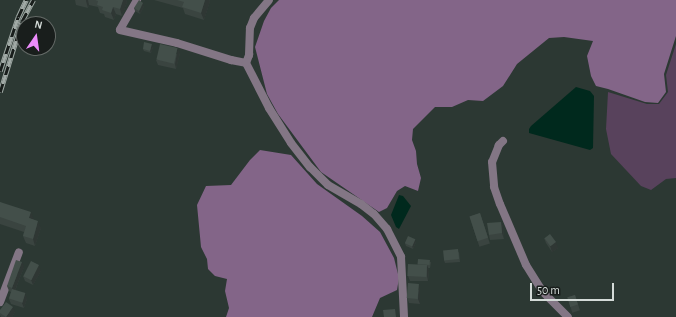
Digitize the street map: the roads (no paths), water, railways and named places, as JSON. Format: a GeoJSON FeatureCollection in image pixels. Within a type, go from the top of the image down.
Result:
{"type":"FeatureCollection","features":[{"type":"Feature","properties":{"kind":"street"},"geometry":{"type":"LineString","coordinates":[[137,0],[120,30],[177,44],[231,60],[246,62]]}},
{"type":"Feature","properties":{"kind":"street"},"geometry":{"type":"LineString","coordinates":[[269,0],[254,18],[250,28],[249,55],[246,62],[269,108],[291,143],[310,167],[328,185],[362,204],[374,214],[387,229],[401,257],[404,317]]}},
{"type":"Feature","properties":{"kind":"street"},"geometry":{"type":"LineString","coordinates":[[503,141],[499,145],[492,162],[494,187],[500,204],[526,265],[544,292],[568,317]]}},
{"type":"Feature","properties":{"kind":"street"},"geometry":{"type":"LineString","coordinates":[[0,302],[19,252]]}},
{"type":"Feature","properties":{"kind":"railway"},"geometry":{"type":"LineString","coordinates":[[0,71],[18,17],[26,0]]}},
{"type":"Feature","properties":{"kind":"railway"},"geometry":{"type":"LineString","coordinates":[[0,92],[22,21],[33,0]]}}]}
